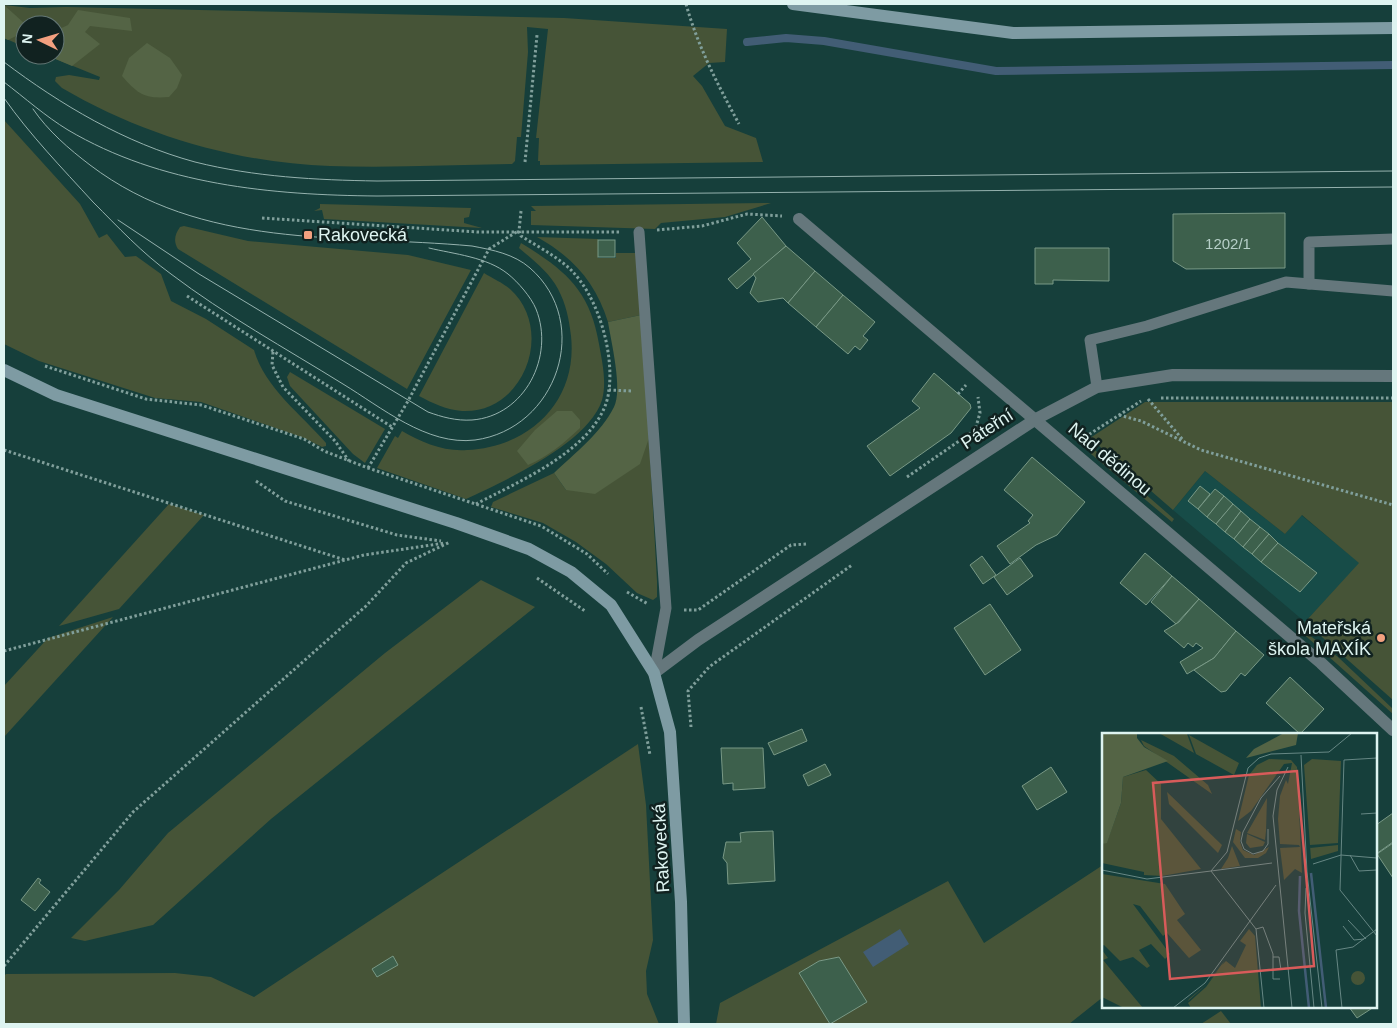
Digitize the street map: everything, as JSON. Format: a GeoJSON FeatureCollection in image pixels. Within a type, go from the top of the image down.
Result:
{"type":"FeatureCollection","features":[{"type":"Feature","properties":{"kind":"main road"},"geometry":{"type":"LineString","coordinates":[[793,4],[1013,33],[1393,28]]}},
{"type":"Feature","properties":{"kind":"main road","name":"Rakovecká"},"geometry":{"type":"LineString","coordinates":[[4,370],[56,395],[456,523],[529,549],[572,572],[610,605],[654,673],[670,732],[676,791],[684,1024]]}},
{"type":"Feature","properties":{"kind":"street","name":"Nad dědinou"},"geometry":{"type":"LineString","coordinates":[[799,219],[1036,418],[1321,663],[1393,730]]}},
{"type":"Feature","properties":{"kind":"street","name":"Páteřní"},"geometry":{"type":"LineString","coordinates":[[654,673],[698,640],[1036,418],[1097,387],[1173,375],[1393,376]]}},
{"type":"Feature","properties":{"kind":"lane"},"geometry":{"type":"LineString","coordinates":[[639,232],[666,608],[654,673]]}},
{"type":"Feature","properties":{"kind":"lane"},"geometry":{"type":"LineString","coordinates":[[1309,284],[1309,242],[1393,239]]}},
{"type":"Feature","properties":{"kind":"lane"},"geometry":{"type":"LineString","coordinates":[[1097,387],[1090,340],[1147,326],[1265,287],[1286,282],[1393,291]]}},
{"type":"Feature","properties":{"kind":"path"},"geometry":{"type":"LineString","coordinates":[[686,4],[693,29],[708,64],[739,124]]}},
{"type":"Feature","properties":{"kind":"path"},"geometry":{"type":"LineString","coordinates":[[525,162],[537,35]]}},
{"type":"Feature","properties":{"kind":"path"},"geometry":{"type":"LineString","coordinates":[[475,504],[546,467],[588,433],[608,405],[611,377],[602,324],[592,299],[568,267],[521,236],[519,231],[521,211]]}},
{"type":"Feature","properties":{"kind":"path"},"geometry":{"type":"LineString","coordinates":[[262,218],[478,232],[639,232],[702,226],[747,214],[770,214],[799,219]]}},
{"type":"Feature","properties":{"kind":"path"},"geometry":{"type":"LineString","coordinates":[[368,468],[489,249],[519,231]]}},
{"type":"Feature","properties":{"kind":"path"},"geometry":{"type":"LineString","coordinates":[[187,296],[392,427]]}},
{"type":"Feature","properties":{"kind":"path"},"geometry":{"type":"LineString","coordinates":[[274,352],[272,365],[283,387],[335,441],[349,461]]}},
{"type":"Feature","properties":{"kind":"path"},"geometry":{"type":"LineString","coordinates":[[958,394],[968,382],[973,388]]}},
{"type":"Feature","properties":{"kind":"path"},"geometry":{"type":"LineString","coordinates":[[609,390],[650,392]]}},
{"type":"Feature","properties":{"kind":"path"},"geometry":{"type":"LineString","coordinates":[[905,479],[976,430],[980,413],[977,394]]}},
{"type":"Feature","properties":{"kind":"path"},"geometry":{"type":"LineString","coordinates":[[1147,398],[1185,442]]}},
{"type":"Feature","properties":{"kind":"path"},"geometry":{"type":"LineString","coordinates":[[1086,436],[1147,398],[1393,398]]}},
{"type":"Feature","properties":{"kind":"path"},"geometry":{"type":"LineString","coordinates":[[1119,415],[1141,421],[1200,450],[1393,505]]}},
{"type":"Feature","properties":{"kind":"path"},"geometry":{"type":"LineString","coordinates":[[4,450],[15,456],[346,560]]}},
{"type":"Feature","properties":{"kind":"path"},"geometry":{"type":"LineString","coordinates":[[254,480],[285,501],[397,535],[450,542],[459,545]]}},
{"type":"Feature","properties":{"kind":"path"},"geometry":{"type":"LineString","coordinates":[[4,651],[346,560],[450,542]]}},
{"type":"Feature","properties":{"kind":"path"},"geometry":{"type":"LineString","coordinates":[[4,966],[133,812],[366,606],[406,563],[450,542]]}},
{"type":"Feature","properties":{"kind":"path"},"geometry":{"type":"LineString","coordinates":[[689,611],[698,610],[792,545],[811,544]]}},
{"type":"Feature","properties":{"kind":"path"},"geometry":{"type":"LineString","coordinates":[[536,577],[589,614]]}},
{"type":"Feature","properties":{"kind":"path"},"geometry":{"type":"LineString","coordinates":[[639,699],[652,765]]}},
{"type":"Feature","properties":{"kind":"shaded area"},"geometry":{"type":"Polygon","coordinates":[[[1205,471],[1285,534],[1301,515],[1360,563],[1305,622],[1173,510],[1205,471]]]}},
{"type":"Feature","properties":{"kind":"shaded area"},"geometry":{"type":"Polygon","coordinates":[[[900,929],[909,944],[873,967],[863,952],[900,929]]]}},
{"type":"Feature","properties":{"kind":"green space"},"geometry":{"type":"Polygon","coordinates":[[[4,5],[30,8],[66,7],[564,18],[727,29],[725,62],[709,63],[693,76],[702,86],[725,126],[756,138],[763,162],[540,165],[540,161],[538,161],[539,138],[536,138],[548,29],[527,27],[528,52],[521,137],[517,137],[515,161],[512,164],[398,167],[295,164],[225,152],[157,133],[93,105],[62,88],[55,81],[56,77],[69,75],[99,80],[100,77],[65,63],[65,15],[15,15],[15,43],[4,38],[4,5]]]}},
{"type":"Feature","properties":{"kind":"green space"},"geometry":{"type":"Polygon","coordinates":[[[4,5],[15,15],[15,36],[8,40],[4,38],[4,5]]]}},
{"type":"Feature","properties":{"kind":"green space"},"geometry":{"type":"Polygon","coordinates":[[[78,10],[130,18],[132,31],[90,26],[85,32],[100,44],[72,66],[65,63],[65,26],[78,10]]]}},
{"type":"Feature","properties":{"kind":"green space"},"geometry":{"type":"Polygon","coordinates":[[[147,43],[170,58],[182,75],[177,88],[169,97],[153,97],[142,94],[122,76],[129,58],[147,43]]]}},
{"type":"Feature","properties":{"kind":"green space"},"geometry":{"type":"Polygon","coordinates":[[[4,120],[80,204],[99,238],[107,234],[125,257],[136,256],[161,274],[171,301],[206,319],[254,350],[259,364],[275,388],[326,443],[326,446],[322,447],[304,438],[201,402],[155,398],[39,361],[4,344],[4,120]]]}},
{"type":"Feature","properties":{"kind":"green space"},"geometry":{"type":"Polygon","coordinates":[[[771,203],[725,217],[661,223],[655,229],[531,225],[531,211],[536,211],[531,206],[771,203]]]}},
{"type":"Feature","properties":{"kind":"green space"},"geometry":{"type":"Polygon","coordinates":[[[320,204],[471,208],[469,217],[464,218],[464,223],[482,228],[324,219],[322,210],[314,211],[320,208],[320,204]]]}},
{"type":"Feature","properties":{"kind":"green space"},"geometry":{"type":"Polygon","coordinates":[[[184,226],[248,241],[408,255],[471,270],[407,389],[178,249],[175,240],[176,235],[180,227],[184,226]]]}},
{"type":"Feature","properties":{"kind":"green space"},"geometry":{"type":"Polygon","coordinates":[[[537,237],[598,239],[598,258],[616,258],[616,253],[637,253],[641,315],[608,322],[597,295],[582,272],[562,253],[537,237]]]}},
{"type":"Feature","properties":{"kind":"green space"},"geometry":{"type":"Polygon","coordinates":[[[521,243],[563,273],[582,295],[589,309],[595,325],[604,379],[602,400],[594,416],[581,431],[543,459],[466,499],[377,468],[395,436],[398,438],[402,431],[441,448],[467,450],[490,447],[511,440],[529,430],[545,416],[558,400],[567,381],[571,359],[571,336],[567,312],[561,295],[550,277],[519,248],[521,243]]]}},
{"type":"Feature","properties":{"kind":"green space"},"geometry":{"type":"Polygon","coordinates":[[[484,273],[510,289],[523,306],[530,325],[531,346],[526,366],[517,384],[502,399],[484,408],[462,411],[434,404],[419,396],[484,273]]]}},
{"type":"Feature","properties":{"kind":"green space"},"geometry":{"type":"Polygon","coordinates":[[[641,315],[649,438],[640,464],[595,494],[566,490],[554,473],[602,425],[614,407],[616,399],[616,365],[608,322],[641,315]]]}},
{"type":"Feature","properties":{"kind":"green space"},"geometry":{"type":"Polygon","coordinates":[[[290,372],[385,429],[365,463],[353,454],[290,386],[287,377],[290,372]]]}},
{"type":"Feature","properties":{"kind":"green space"},"geometry":{"type":"Polygon","coordinates":[[[1145,402],[1393,402],[1393,700],[1305,622],[1359,563],[1302,515],[1285,534],[1205,471],[1173,510],[1090,438],[1145,402]]]}},
{"type":"Feature","properties":{"kind":"green space"},"geometry":{"type":"Polygon","coordinates":[[[557,411],[572,411],[580,420],[580,428],[556,449],[528,465],[517,451],[535,430],[557,411]]]}},
{"type":"Feature","properties":{"kind":"green space"},"geometry":{"type":"Polygon","coordinates":[[[649,438],[657,581],[657,597],[653,600],[637,593],[606,564],[576,542],[543,523],[491,507],[493,502],[554,473],[566,490],[649,438]]]}},
{"type":"Feature","properties":{"kind":"green space"},"geometry":{"type":"Polygon","coordinates":[[[1089,445],[1174,519],[1172,522],[1091,454],[1089,445]]]}},
{"type":"Feature","properties":{"kind":"green space"},"geometry":{"type":"Polygon","coordinates":[[[169,504],[204,515],[119,609],[59,626],[169,504]]]}},
{"type":"Feature","properties":{"kind":"green space"},"geometry":{"type":"Polygon","coordinates":[[[481,580],[535,607],[271,819],[153,925],[85,941],[71,938],[119,890],[168,833],[385,653],[481,580]]]}},
{"type":"Feature","properties":{"kind":"green space"},"geometry":{"type":"Polygon","coordinates":[[[113,617],[4,737],[4,686],[48,638],[113,617]]]}},
{"type":"Feature","properties":{"kind":"green space"},"geometry":{"type":"Polygon","coordinates":[[[1300,628],[1338,657],[1393,709],[1393,714],[1299,630],[1300,628]]]}},
{"type":"Feature","properties":{"kind":"green space"},"geometry":{"type":"Polygon","coordinates":[[[638,744],[646,805],[653,940],[646,971],[647,994],[659,1024],[4,1024],[4,976],[6,974],[175,973],[211,977],[254,997],[638,744]]]}},
{"type":"Feature","properties":{"kind":"green space"},"geometry":{"type":"Polygon","coordinates":[[[1102,866],[1102,998],[1069,1024],[716,1024],[720,1003],[948,881],[984,943],[1102,866]]]}},
{"type":"Feature","properties":{"kind":"green space"},"geometry":{"type":"Polygon","coordinates":[[[1221,1011],[1231,1024],[1201,1024],[1221,1011]]]}},
{"type":"Feature","properties":{"kind":"building"},"geometry":{"type":"Polygon","coordinates":[[[1285,213],[1285,268],[1186,269],[1173,261],[1173,214],[1285,213]]]}},
{"type":"Feature","properties":{"kind":"building"},"geometry":{"type":"Polygon","coordinates":[[[762,217],[786,246],[737,289],[728,279],[751,259],[737,243],[762,217]]]}},
{"type":"Feature","properties":{"kind":"building"},"geometry":{"type":"Polygon","coordinates":[[[598,240],[615,240],[615,257],[598,257],[598,240]]]}},
{"type":"Feature","properties":{"kind":"building"},"geometry":{"type":"Polygon","coordinates":[[[786,246],[815,271],[788,303],[783,298],[758,302],[750,293],[756,278],[753,274],[786,246]]]}},
{"type":"Feature","properties":{"kind":"building"},"geometry":{"type":"Polygon","coordinates":[[[1035,248],[1109,248],[1109,281],[1053,280],[1053,284],[1035,284],[1035,248]]]}},
{"type":"Feature","properties":{"kind":"building"},"geometry":{"type":"Polygon","coordinates":[[[815,271],[843,295],[816,327],[788,303],[815,271]]]}},
{"type":"Feature","properties":{"kind":"building"},"geometry":{"type":"Polygon","coordinates":[[[843,295],[875,322],[863,336],[868,340],[860,350],[855,346],[848,354],[816,327],[843,295]]]}},
{"type":"Feature","properties":{"kind":"building"},"geometry":{"type":"Polygon","coordinates":[[[934,373],[970,404],[971,408],[951,433],[890,476],[867,446],[920,408],[912,401],[934,373]]]}},
{"type":"Feature","properties":{"kind":"building"},"geometry":{"type":"Polygon","coordinates":[[[1032,457],[1085,502],[1057,535],[1036,545],[1010,564],[997,546],[1030,523],[1028,521],[1033,515],[1004,490],[1032,457]]]}},
{"type":"Feature","properties":{"kind":"building"},"geometry":{"type":"Polygon","coordinates":[[[1200,486],[1210,494],[1198,509],[1188,501],[1200,486]]]}},
{"type":"Feature","properties":{"kind":"building"},"geometry":{"type":"Polygon","coordinates":[[[1215,489],[1224,496],[1207,517],[1198,509],[1215,489]]]}},
{"type":"Feature","properties":{"kind":"building"},"geometry":{"type":"Polygon","coordinates":[[[1224,496],[1233,504],[1216,524],[1207,517],[1224,496]]]}},
{"type":"Feature","properties":{"kind":"building"},"geometry":{"type":"Polygon","coordinates":[[[1233,504],[1241,511],[1225,532],[1216,524],[1233,504]]]}},
{"type":"Feature","properties":{"kind":"building"},"geometry":{"type":"Polygon","coordinates":[[[1241,511],[1250,519],[1234,539],[1225,532],[1241,511]]]}},
{"type":"Feature","properties":{"kind":"building"},"geometry":{"type":"Polygon","coordinates":[[[1250,519],[1260,527],[1243,547],[1234,539],[1250,519]]]}},
{"type":"Feature","properties":{"kind":"building"},"geometry":{"type":"Polygon","coordinates":[[[1260,527],[1269,534],[1252,554],[1243,547],[1260,527]]]}},
{"type":"Feature","properties":{"kind":"building"},"geometry":{"type":"Polygon","coordinates":[[[1269,534],[1278,543],[1261,562],[1252,554],[1269,534]]]}},
{"type":"Feature","properties":{"kind":"building"},"geometry":{"type":"Polygon","coordinates":[[[1278,543],[1317,573],[1300,592],[1261,562],[1278,543]]]}},
{"type":"Feature","properties":{"kind":"building"},"geometry":{"type":"Polygon","coordinates":[[[1145,553],[1172,576],[1146,605],[1120,583],[1145,553]]]}},
{"type":"Feature","properties":{"kind":"building"},"geometry":{"type":"Polygon","coordinates":[[[982,556],[996,575],[983,584],[970,565],[982,556]]]}},
{"type":"Feature","properties":{"kind":"building"},"geometry":{"type":"Polygon","coordinates":[[[1020,558],[1033,576],[1007,595],[994,577],[1020,558]]]}},
{"type":"Feature","properties":{"kind":"building"},"geometry":{"type":"Polygon","coordinates":[[[1172,576],[1199,599],[1176,624],[1151,602],[1172,576]]]}},
{"type":"Feature","properties":{"kind":"building"},"geometry":{"type":"Polygon","coordinates":[[[1199,599],[1236,631],[1214,658],[1187,674],[1180,662],[1203,648],[1196,643],[1193,647],[1188,643],[1184,648],[1164,631],[1179,622],[1199,599]]]}},
{"type":"Feature","properties":{"kind":"building"},"geometry":{"type":"Polygon","coordinates":[[[990,604],[1021,650],[985,675],[954,628],[990,604]]]}},
{"type":"Feature","properties":{"kind":"building"},"geometry":{"type":"Polygon","coordinates":[[[1236,631],[1264,655],[1245,676],[1241,673],[1226,691],[1221,692],[1194,670],[1214,658],[1236,631]]]}},
{"type":"Feature","properties":{"kind":"building"},"geometry":{"type":"Polygon","coordinates":[[[1290,677],[1324,709],[1299,733],[1266,703],[1290,677]]]}},
{"type":"Feature","properties":{"kind":"building"},"geometry":{"type":"Polygon","coordinates":[[[802,729],[807,741],[774,755],[768,743],[802,729]]]}},
{"type":"Feature","properties":{"kind":"building"},"geometry":{"type":"Polygon","coordinates":[[[721,748],[763,748],[765,788],[733,790],[733,783],[723,784],[721,748]]]}},
{"type":"Feature","properties":{"kind":"building"},"geometry":{"type":"Polygon","coordinates":[[[825,764],[831,775],[808,786],[803,775],[825,764]]]}},
{"type":"Feature","properties":{"kind":"building"},"geometry":{"type":"Polygon","coordinates":[[[1051,767],[1067,792],[1037,810],[1022,786],[1051,767]]]}},
{"type":"Feature","properties":{"kind":"building"},"geometry":{"type":"Polygon","coordinates":[[[1393,813],[1393,842],[1377,853],[1377,824],[1393,813]]]}},
{"type":"Feature","properties":{"kind":"building"},"geometry":{"type":"Polygon","coordinates":[[[773,831],[775,881],[728,884],[727,863],[723,858],[726,842],[741,842],[740,833],[773,831]]]}},
{"type":"Feature","properties":{"kind":"building"},"geometry":{"type":"Polygon","coordinates":[[[1393,843],[1393,878],[1377,854],[1393,843]]]}},
{"type":"Feature","properties":{"kind":"building"},"geometry":{"type":"Polygon","coordinates":[[[38,878],[41,880],[39,883],[50,892],[35,911],[21,900],[38,878]]]}},
{"type":"Feature","properties":{"kind":"building"},"geometry":{"type":"Polygon","coordinates":[[[393,956],[398,965],[377,977],[372,969],[393,956]]]}},
{"type":"Feature","properties":{"kind":"building"},"geometry":{"type":"Polygon","coordinates":[[[839,957],[867,1002],[830,1024],[799,973],[819,961],[839,957]]]}},
{"type":"Feature","properties":{"kind":"building"},"geometry":{"type":"Polygon","coordinates":[[[1350,1008],[1372,1008],[1357,1018],[1350,1008]]]}},
{"type":"Feature","properties":{"kind":"waterway"},"geometry":{"type":"LineString","coordinates":[[747,42],[786,38],[824,41],[996,71],[1393,65]]}},
{"type":"Feature","properties":{"kind":"tram line"},"geometry":{"type":"LineString","coordinates":[[4,62],[71,108],[144,144],[195,162],[240,171],[286,177],[377,181],[1393,171]]}},
{"type":"Feature","properties":{"kind":"tram line"},"geometry":{"type":"LineString","coordinates":[[4,82],[68,130],[104,149],[179,175],[257,189],[297,193],[377,196],[1393,187]]}},
{"type":"Feature","properties":{"kind":"tram line"},"geometry":{"type":"LineString","coordinates":[[4,98],[35,138],[93,202],[130,240],[160,266],[234,317],[405,423],[439,437],[475,440],[503,432],[527,416],[545,395],[557,370],[562,344],[560,317],[549,291],[530,268],[517,259],[495,251],[472,246],[323,238],[274,233],[225,225],[178,212],[133,192],[90,165],[59,139],[33,109]]}},
{"type":"Feature","properties":{"kind":"tram line"},"geometry":{"type":"LineString","coordinates":[[118,220],[199,274],[428,412],[460,420],[472,420],[491,416],[507,408],[521,396],[531,381],[538,364],[541,346],[541,327],[536,309],[520,285],[500,268],[470,257],[429,248]]}},
{"type":"Feature","properties":{"kind":"place","name":"Rakovecká"},"geometry":{"type":"Point","coordinates":[308,235]}},
{"type":"Feature","properties":{"kind":"place","name":"Mateřská škola MAXÍK"},"geometry":{"type":"Point","coordinates":[1381,638]}}]}
